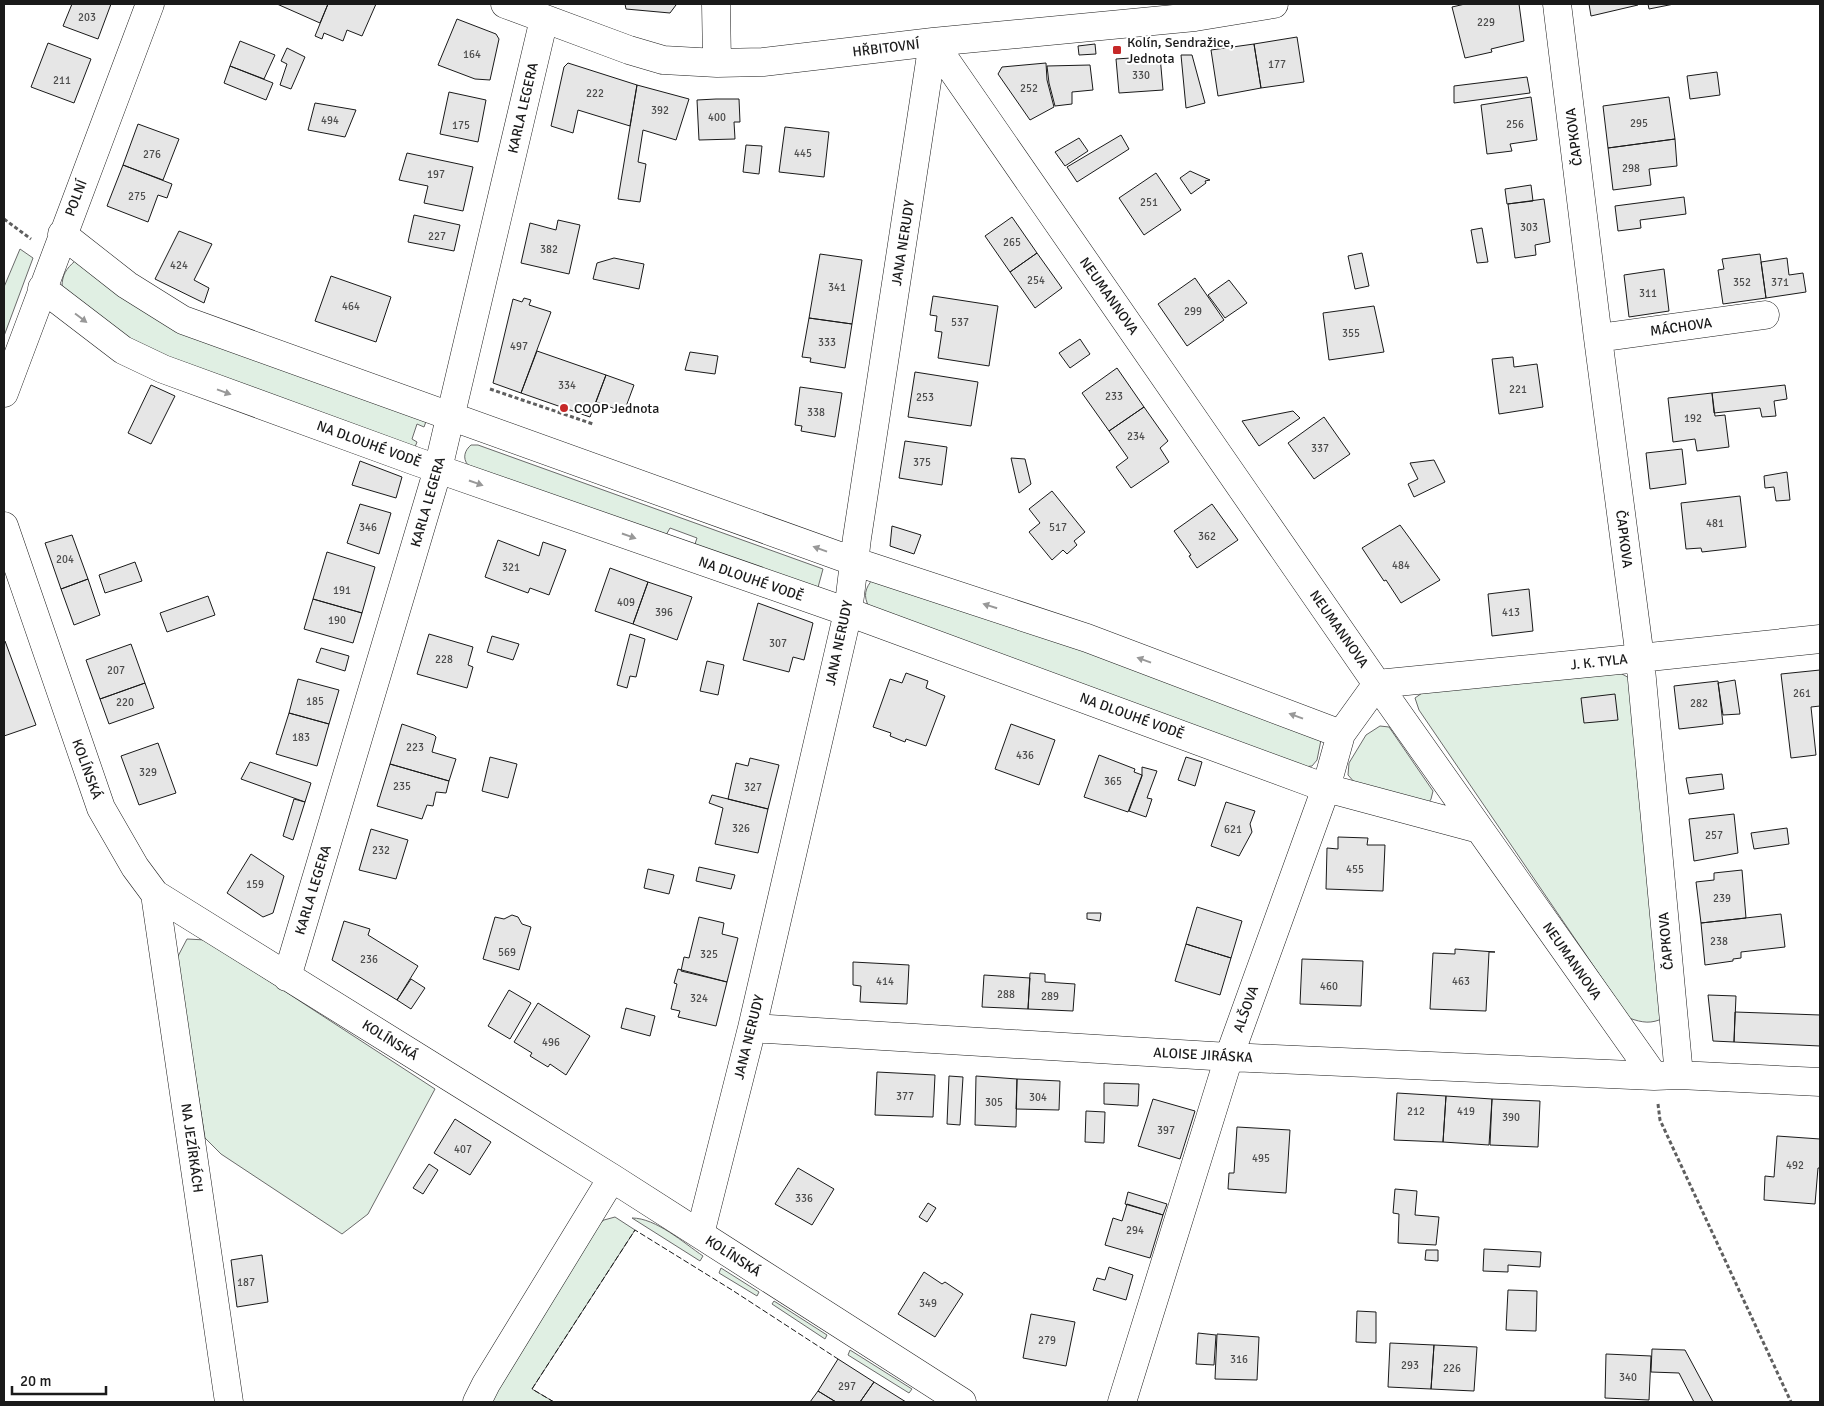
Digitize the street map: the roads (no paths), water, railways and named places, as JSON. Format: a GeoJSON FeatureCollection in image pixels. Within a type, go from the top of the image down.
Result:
{"type":"FeatureCollection","features":[{"type":"Feature","properties":{"kind":"street","name":"POLNÍ"},"geometry":{"type":"LineString","coordinates":[[4,393],[62,234],[150,4]]}},
{"type":"Feature","properties":{"kind":"street","name":"HŘBITOVNÍ"},"geometry":{"type":"LineString","coordinates":[[505,4],[544,20],[663,60],[717,64],[763,62],[934,42],[1195,17],[1274,4]]}},
{"type":"Feature","properties":{"kind":"street"},"geometry":{"type":"LineString","coordinates":[[716,4],[717,64]]}},
{"type":"Feature","properties":{"kind":"street","name":"ČAPKOVA"},"geometry":{"type":"LineString","coordinates":[[1557,4],[1640,658],[1666,1076]]}},
{"type":"Feature","properties":{"kind":"street","name":"KARLA LEGERA"},"geometry":{"type":"LineString","coordinates":[[288,977],[438,470],[544,20]]}},
{"type":"Feature","properties":{"kind":"street","name":"JANA NERUDY"},"geometry":{"type":"LineString","coordinates":[[700,1234],[752,1028],[848,612],[853,561],[934,42]]}},
{"type":"Feature","properties":{"kind":"street","name":"NEUMANNOVA"},"geometry":{"type":"LineString","coordinates":[[934,42],[1376,684],[1479,829],[1666,1076]]}},
{"type":"Feature","properties":{"kind":"street"},"geometry":{"type":"LineString","coordinates":[[62,234],[127,285],[183,320],[853,561],[1087,638],[1342,734]]}},
{"type":"Feature","properties":{"kind":"street","name":"NA DLOUHÉ VODĚ"},"geometry":{"type":"LineString","coordinates":[[42,288],[123,350],[163,369],[438,470],[848,612],[1326,788],[1479,829]]}},
{"type":"Feature","properties":{"kind":"street","name":"MÁCHOVA"},"geometry":{"type":"LineString","coordinates":[[1598,338],[1764,316]]}},
{"type":"Feature","properties":{"kind":"street","name":"KOLÍNSKÁ"},"geometry":{"type":"LineString","coordinates":[[4,526],[101,808],[135,867],[155,894],[612,1178],[962,1402]]}},
{"type":"Feature","properties":{"kind":"street","name":"J. K. TYLA"},"geometry":{"type":"LineString","coordinates":[[1376,684],[1820,639]]}},
{"type":"Feature","properties":{"kind":"street","name":"ALŠOVA"},"geometry":{"type":"LineString","coordinates":[[1122,1402],[1229,1057],[1326,788],[1342,734],[1376,684]]}},
{"type":"Feature","properties":{"kind":"street","name":"NA JEZÍRKÁCH"},"geometry":{"type":"LineString","coordinates":[[155,894],[229,1402]]}},
{"type":"Feature","properties":{"kind":"street","name":"ALOISE JIRÁSKA"},"geometry":{"type":"LineString","coordinates":[[752,1028],[1229,1057],[1666,1076]]}},
{"type":"Feature","properties":{"kind":"street"},"geometry":{"type":"LineString","coordinates":[[1666,1076],[1820,1082]]}},
{"type":"Feature","properties":{"kind":"street"},"geometry":{"type":"LineString","coordinates":[[477,1402],[486,1384],[612,1178]]}},
{"type":"Feature","properties":{"kind":"place","name":"Kolín, Sendražice, Jednota"},"geometry":{"type":"Point","coordinates":[1117,50]}},
{"type":"Feature","properties":{"kind":"place","name":"COOP Jednota"},"geometry":{"type":"Point","coordinates":[564,408]}}]}
